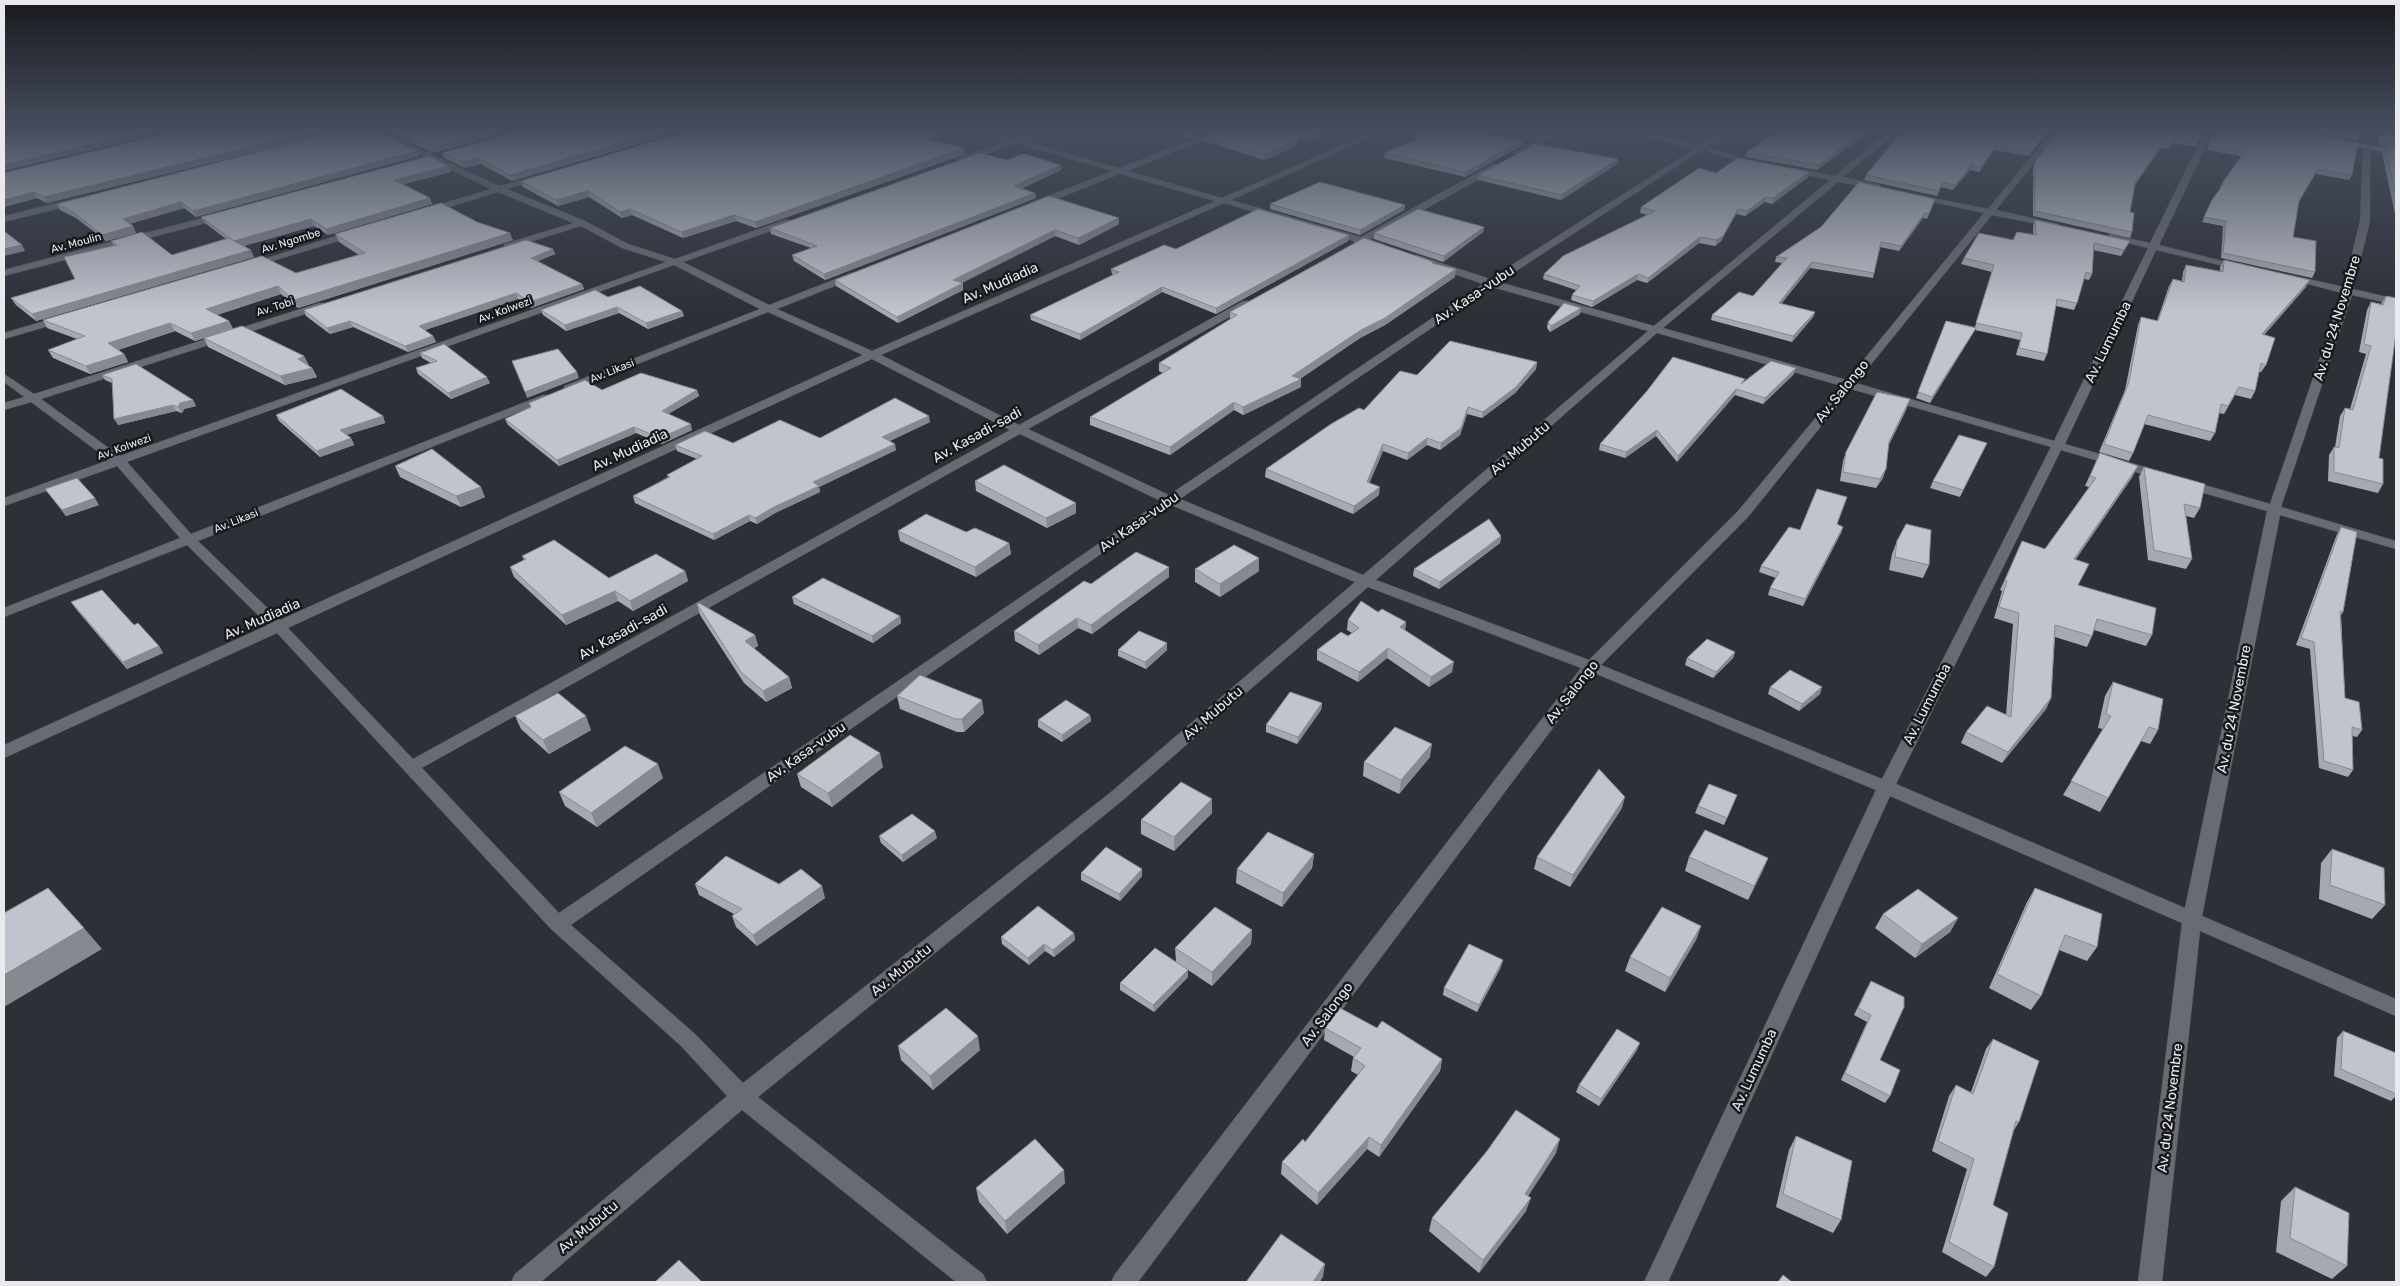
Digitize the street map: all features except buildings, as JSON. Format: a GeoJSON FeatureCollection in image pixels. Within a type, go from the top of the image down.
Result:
{"type":"FeatureCollection","features":[{"type":"Feature","properties":{"kind":"street"},"geometry":{"type":"LineString","coordinates":[[414,215],[491,191]]}},
{"type":"Feature","properties":{"kind":"street"},"geometry":{"type":"LineString","coordinates":[[503,191],[582,222],[625,246],[675,262],[767,308],[872,355],[1018,429],[1170,500],[1366,581],[1591,666],[1886,787],[2396,1008]]}},
{"type":"Feature","properties":{"kind":"street"},"geometry":{"type":"LineString","coordinates":[[1025,208],[1069,191]]}},
{"type":"Feature","properties":{"kind":"street"},"geometry":{"type":"LineString","coordinates":[[1194,191],[1362,240],[1491,283],[1848,384],[2396,545]]}},
{"type":"Feature","properties":{"kind":"street","name":"Av. Mudiadia"},"geometry":{"type":"LineString","coordinates":[[4,752],[280,628],[872,355],[1247,191]]}},
{"type":"Feature","properties":{"kind":"street"},"geometry":{"type":"LineString","coordinates":[[1345,249],[1450,191]]}},
{"type":"Feature","properties":{"kind":"street","name":"Av. Kasa-vubu"},"geometry":{"type":"LineString","coordinates":[[558,924],[1170,500],[1491,283],[1635,191]]}},
{"type":"Feature","properties":{"kind":"street","name":"Av. Mubutu"},"geometry":{"type":"LineString","coordinates":[[523,1282],[742,1097],[1117,796],[1656,329],[1822,191]]}},
{"type":"Feature","properties":{"kind":"street","name":"Av. Salongo"},"geometry":{"type":"LineString","coordinates":[[1123,1282],[1591,666],[1743,514],[2007,191]]}},
{"type":"Feature","properties":{"kind":"street","name":"Av. Lumumba"},"geometry":{"type":"LineString","coordinates":[[1656,1282],[1886,787],[2058,445],[2181,191]]}},
{"type":"Feature","properties":{"kind":"street","name":"Av. du 24 Novembre"},"geometry":{"type":"LineString","coordinates":[[2150,1282],[2192,919],[2274,510],[2348,291],[2365,221],[2366,191]]}},
{"type":"Feature","properties":{"kind":"street"},"geometry":{"type":"LineString","coordinates":[[1904,193],[2067,228]]}},
{"type":"Feature","properties":{"kind":"street"},"geometry":{"type":"LineString","coordinates":[[4,219],[90,198]]}},
{"type":"Feature","properties":{"kind":"street","name":"Av. Moulin"},"geometry":{"type":"LineString","coordinates":[[4,273],[228,214]]}},
{"type":"Feature","properties":{"kind":"street","name":"Av. Kolwezi"},"geometry":{"type":"LineString","coordinates":[[4,502],[796,219]]}},
{"type":"Feature","properties":{"kind":"street"},"geometry":{"type":"LineString","coordinates":[[496,250],[582,222]]}},
{"type":"Feature","properties":{"kind":"street","name":"Av. Ngombe"},"geometry":{"type":"LineString","coordinates":[[238,269],[368,229]]}},
{"type":"Feature","properties":{"kind":"street"},"geometry":{"type":"LineString","coordinates":[[2096,234],[2251,269]]}},
{"type":"Feature","properties":{"kind":"street","name":"Av. Likasi"},"geometry":{"type":"LineString","coordinates":[[4,612],[869,269]]}},
{"type":"Feature","properties":{"kind":"street"},"geometry":{"type":"LineString","coordinates":[[2280,276],[2396,302]]}},
{"type":"Feature","properties":{"kind":"street","name":"Av. Kasadi-sadi"},"geometry":{"type":"LineString","coordinates":[[411,767],[1259,296]]}},
{"type":"Feature","properties":{"kind":"street","name":"Av. Tobi"},"geometry":{"type":"LineString","coordinates":[[4,407],[335,301]]}},
{"type":"Feature","properties":{"kind":"street"},"geometry":{"type":"LineString","coordinates":[[4,336],[79,314]]}},
{"type":"Feature","properties":{"kind":"street"},"geometry":{"type":"LineString","coordinates":[[4,377],[120,462],[189,540],[280,628],[558,924],[688,1040],[742,1097],[975,1282]]}}]}
